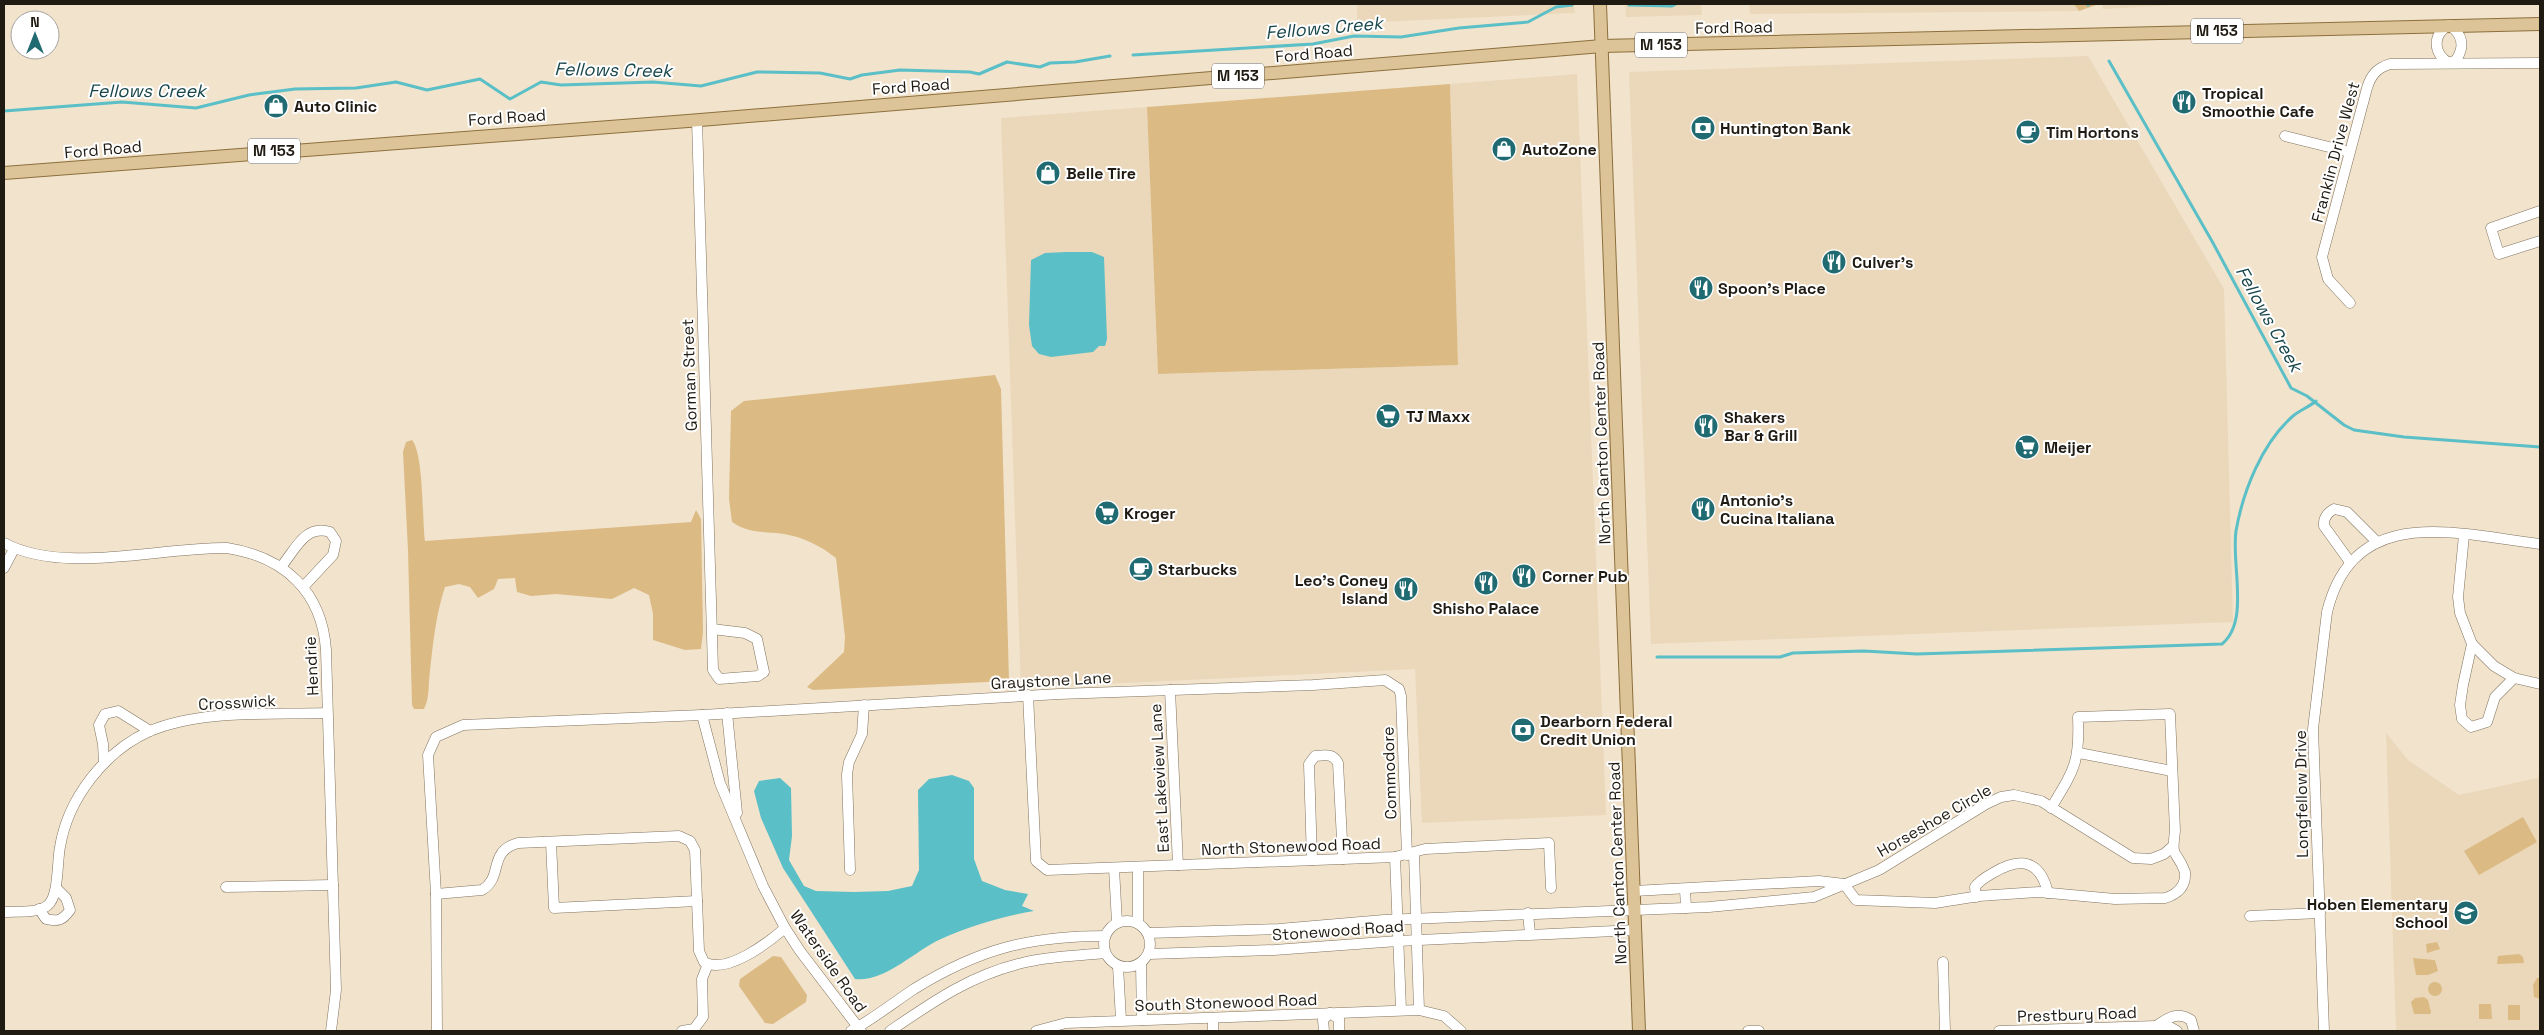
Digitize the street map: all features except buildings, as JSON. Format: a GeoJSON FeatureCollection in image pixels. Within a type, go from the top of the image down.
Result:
{"type":"FeatureCollection","features":[{"type":"Feature","properties":{"kind":"main road","name":"North Canton Center Road"},"geometry":{"type":"LineString","coordinates":[[1600,4],[1640,1031]]}},
{"type":"Feature","properties":{"kind":"main road","name":"Ford Road"},"geometry":{"type":"LineString","coordinates":[[4,173],[697,120],[1602,46],[2540,24]]}},
{"type":"Feature","properties":{"kind":"street"},"geometry":{"type":"LineString","coordinates":[[2449,25],[2459,34],[2462,46],[2456,60],[2449,63],[2440,58],[2436,47],[2439,34],[2449,25]]}},
{"type":"Feature","properties":{"kind":"street","name":"Franklin Drive West"},"geometry":{"type":"LineString","coordinates":[[2350,303],[2328,279],[2322,257],[2366,88],[2378,69],[2390,64],[2540,63]]}},
{"type":"Feature","properties":{"kind":"street","name":"Gorman Street"},"geometry":{"type":"LineString","coordinates":[[697,120],[712,628],[714,670],[719,679],[758,676],[764,672],[757,639],[745,633],[712,628]]}},
{"type":"Feature","properties":{"kind":"street"},"geometry":{"type":"LineString","coordinates":[[2286,136],[2349,152]]}},
{"type":"Feature","properties":{"kind":"street"},"geometry":{"type":"LineString","coordinates":[[2540,210],[2491,228],[2499,254],[2540,240]]}},
{"type":"Feature","properties":{"kind":"street"},"geometry":{"type":"LineString","coordinates":[[2350,562],[2324,526],[2324,521],[2329,512],[2334,509],[2347,512],[2376,541],[2417,531],[2540,544]]}},
{"type":"Feature","properties":{"kind":"street"},"geometry":{"type":"LineString","coordinates":[[281,567],[308,533],[320,529],[330,532],[336,541],[334,555],[304,586]]}},
{"type":"Feature","properties":{"kind":"street"},"geometry":{"type":"LineString","coordinates":[[2464,535],[2458,597],[2460,613],[2472,644],[2494,666],[2514,678],[2540,684]]}},
{"type":"Feature","properties":{"kind":"street","name":"Longfellow Drive"},"geometry":{"type":"LineString","coordinates":[[2324,1031],[2314,729],[2327,612],[2338,579],[2350,562],[2376,541]]}},
{"type":"Feature","properties":{"kind":"street","name":"Hendrie"},"geometry":{"type":"LineString","coordinates":[[4,543],[38,556],[65,559],[227,548],[252,554],[281,567],[304,586],[318,611],[324,628],[336,990],[331,1031]]}},
{"type":"Feature","properties":{"kind":"street"},"geometry":{"type":"LineString","coordinates":[[4,568],[14,548]]}},
{"type":"Feature","properties":{"kind":"street"},"geometry":{"type":"LineString","coordinates":[[2472,644],[2460,705],[2462,719],[2465,723],[2476,726],[2486,722],[2495,697],[2514,678]]}},
{"type":"Feature","properties":{"kind":"street","name":"Graystone Lane"},"geometry":{"type":"LineString","coordinates":[[437,1031],[436,894],[428,755],[436,737],[463,725],[702,715],[1028,696],[1385,680],[1400,689]]}},
{"type":"Feature","properties":{"kind":"street","name":"Commodore"},"geometry":{"type":"LineString","coordinates":[[1400,689],[1410,855],[1417,919],[1419,1010]]}},
{"type":"Feature","properties":{"kind":"street","name":"East Lakeview Lane"},"geometry":{"type":"LineString","coordinates":[[1170,690],[1178,865]]}},
{"type":"Feature","properties":{"kind":"street","name":"North Stonewood Road"},"geometry":{"type":"LineString","coordinates":[[1028,696],[1036,861],[1047,870],[1395,857],[1410,855],[1425,849],[1549,843],[1551,888]]}},
{"type":"Feature","properties":{"kind":"street"},"geometry":{"type":"LineString","coordinates":[[850,870],[847,774],[849,762],[862,734],[864,705]]}},
{"type":"Feature","properties":{"kind":"street"},"geometry":{"type":"LineString","coordinates":[[104,763],[99,725],[105,714],[118,711],[150,731]]}},
{"type":"Feature","properties":{"kind":"street","name":"Crosswick"},"geometry":{"type":"LineString","coordinates":[[39,909],[48,906],[54,898],[60,845],[68,819],[80,795],[104,763],[127,744],[150,731],[189,720],[208,717],[327,713]]}},
{"type":"Feature","properties":{"kind":"street","name":"Waterside Road"},"geometry":{"type":"LineString","coordinates":[[727,713],[738,824]]}},
{"type":"Feature","properties":{"kind":"street"},"geometry":{"type":"LineString","coordinates":[[1844,884],[1856,900],[1935,903],[1976,897],[2048,893],[2115,899],[2172,896],[2181,889],[2185,876],[2183,867],[2174,855],[2172,847],[2175,831],[2170,714],[2078,717],[2079,753],[2071,776],[2051,808]]}},
{"type":"Feature","properties":{"kind":"street","name":"Waterside Road"},"geometry":{"type":"LineString","coordinates":[[702,715],[720,783],[763,886],[785,928],[857,1030]]}},
{"type":"Feature","properties":{"kind":"street"},"geometry":{"type":"LineString","coordinates":[[2079,753],[2172,771]]}},
{"type":"Feature","properties":{"kind":"street"},"geometry":{"type":"LineString","coordinates":[[1312,860],[1309,764],[1315,756],[1330,755],[1336,758],[1338,763],[1343,859]]}},
{"type":"Feature","properties":{"kind":"street","name":"Horseshoe Circle"},"geometry":{"type":"LineString","coordinates":[[1635,909],[1686,908],[1814,897],[1879,870],[2002,797],[2027,796],[2051,808],[2133,858],[2152,858],[2164,854],[2172,847]]}},
{"type":"Feature","properties":{"kind":"street"},"geometry":{"type":"LineString","coordinates":[[436,894],[482,890],[493,879],[498,858],[506,848],[523,842],[683,836],[690,841],[695,850],[699,951],[702,959],[708,964],[718,966],[732,962],[785,928]]}},
{"type":"Feature","properties":{"kind":"street"},"geometry":{"type":"LineString","coordinates":[[551,842],[554,908],[697,901]]}},
{"type":"Feature","properties":{"kind":"street"},"geometry":{"type":"LineString","coordinates":[[1395,857],[1401,1010]]}},
{"type":"Feature","properties":{"kind":"street"},"geometry":{"type":"LineString","coordinates":[[1976,897],[1975,887],[1979,882],[2008,865],[2017,863],[2028,864],[2037,869],[2045,877],[2048,893]]}},
{"type":"Feature","properties":{"kind":"street"},"geometry":{"type":"LineString","coordinates":[[1138,867],[1138,923]]}},
{"type":"Feature","properties":{"kind":"street"},"geometry":{"type":"LineString","coordinates":[[1114,868],[1117,923]]}},
{"type":"Feature","properties":{"kind":"street","name":"Horseshoe Circle"},"geometry":{"type":"LineString","coordinates":[[1634,891],[1819,881],[1844,884]]}},
{"type":"Feature","properties":{"kind":"street"},"geometry":{"type":"LineString","coordinates":[[1776,883],[1777,901]]}},
{"type":"Feature","properties":{"kind":"street"},"geometry":{"type":"LineString","coordinates":[[226,887],[333,885]]}},
{"type":"Feature","properties":{"kind":"street"},"geometry":{"type":"LineString","coordinates":[[4,912],[39,909],[46,920],[56,922],[64,918],[70,910],[66,898],[56,888]]}},
{"type":"Feature","properties":{"kind":"street"},"geometry":{"type":"LineString","coordinates":[[1685,889],[1686,908]]}},
{"type":"Feature","properties":{"kind":"street","name":"Stonewood Road"},"geometry":{"type":"LineString","coordinates":[[1148,933],[1279,929],[1398,920],[1635,909]]}},
{"type":"Feature","properties":{"kind":"street"},"geometry":{"type":"LineString","coordinates":[[1528,913],[1530,934]]}},
{"type":"Feature","properties":{"kind":"street"},"geometry":{"type":"LineString","coordinates":[[2250,916],[2320,913]]}},
{"type":"Feature","properties":{"kind":"street"},"geometry":{"type":"LineString","coordinates":[[1128,920],[1138,923],[1148,933],[1151,940],[1149,954],[1141,964],[1130,968],[1118,966],[1110,961],[1105,953],[1105,936],[1117,923],[1128,920]]}},
{"type":"Feature","properties":{"kind":"street","name":"Stonewood Road"},"geometry":{"type":"LineString","coordinates":[[1149,954],[1274,950],[1398,940],[1636,930]]}},
{"type":"Feature","properties":{"kind":"street"},"geometry":{"type":"LineString","coordinates":[[857,1030],[913,990],[978,955],[1051,938],[1105,936]]}},
{"type":"Feature","properties":{"kind":"street"},"geometry":{"type":"LineString","coordinates":[[890,1031],[957,986],[985,975],[1023,962],[1105,953]]}},
{"type":"Feature","properties":{"kind":"street"},"geometry":{"type":"LineString","coordinates":[[1943,962],[1945,1031]]}},
{"type":"Feature","properties":{"kind":"street"},"geometry":{"type":"LineString","coordinates":[[682,1031],[694,1029],[703,1017],[702,979],[708,964]]}},
{"type":"Feature","properties":{"kind":"street"},"geometry":{"type":"LineString","coordinates":[[1141,964],[1142,1020]]}},
{"type":"Feature","properties":{"kind":"street"},"geometry":{"type":"LineString","coordinates":[[1118,966],[1121,1020]]}},
{"type":"Feature","properties":{"kind":"street","name":"South Stonewood Road"},"geometry":{"type":"LineString","coordinates":[[1036,1031],[1056,1024],[1099,1026],[1121,1020],[1419,1010],[1444,1016],[1461,1031]]}},
{"type":"Feature","properties":{"kind":"street"},"geometry":{"type":"LineString","coordinates":[[1324,1031],[1323,1020],[1330,1013],[1339,1019],[1339,1031]]}},
{"type":"Feature","properties":{"kind":"street","name":"Prestbury Road"},"geometry":{"type":"LineString","coordinates":[[2156,1026],[2172,1016],[2183,1015],[2191,1020],[2194,1031]]}},
{"type":"Feature","properties":{"kind":"street"},"geometry":{"type":"LineString","coordinates":[[1213,1018],[1213,1031]]}},
{"type":"Feature","properties":{"kind":"street","name":"Prestbury Road"},"geometry":{"type":"LineString","coordinates":[[1999,1031],[2156,1026],[2170,1027],[2177,1031]]}},
{"type":"Feature","properties":{"kind":"street"},"geometry":{"type":"LineString","coordinates":[[1748,1031],[1759,1031]]}},
{"type":"Feature","properties":{"kind":"shaded area"},"geometry":{"type":"Polygon","coordinates":[[[1357,4],[1574,4],[1575,13],[1357,23],[1357,4]]]}},
{"type":"Feature","properties":{"kind":"shaded area"},"geometry":{"type":"Polygon","coordinates":[[[1625,4],[1701,4],[1702,15],[1626,17],[1625,4]]]}},
{"type":"Feature","properties":{"kind":"shaded area"},"geometry":{"type":"Polygon","coordinates":[[[1749,4],[2074,4],[2079,11],[1750,14],[1749,4]]]}},
{"type":"Feature","properties":{"kind":"shaded area"},"geometry":{"type":"Polygon","coordinates":[[[2074,4],[2099,4],[2079,11],[2074,4]]]}},
{"type":"Feature","properties":{"kind":"shaded area"},"geometry":{"type":"Polygon","coordinates":[[[2102,4],[2194,4],[2103,9],[2102,4]]]}},
{"type":"Feature","properties":{"kind":"shaded area"},"geometry":{"type":"Polygon","coordinates":[[[2088,56],[2224,289],[2233,622],[1651,644],[1629,72],[2088,56]]]}},
{"type":"Feature","properties":{"kind":"shaded area"},"geometry":{"type":"Polygon","coordinates":[[[1577,74],[1606,815],[1422,823],[1415,669],[1021,688],[1001,118],[1147,107],[1158,374],[1458,365],[1450,84],[1577,74]]]}},
{"type":"Feature","properties":{"kind":"shaded area"},"geometry":{"type":"Polygon","coordinates":[[[1450,84],[1458,365],[1158,374],[1147,107],[1450,84]]]}},
{"type":"Feature","properties":{"kind":"shaded area"},"geometry":{"type":"Polygon","coordinates":[[[995,375],[1001,389],[1009,681],[813,690],[807,687],[844,652],[845,637],[836,558],[818,546],[798,537],[744,529],[732,522],[729,499],[731,411],[744,401],[995,375]]]}},
{"type":"Feature","properties":{"kind":"shaded area"},"geometry":{"type":"Polygon","coordinates":[[[412,440],[416,447],[421,473],[425,541],[691,522],[696,510],[701,519],[703,632],[701,649],[685,650],[653,640],[653,614],[649,595],[634,588],[612,599],[556,594],[531,596],[517,592],[515,578],[498,579],[494,589],[478,598],[470,587],[459,584],[445,587],[435,629],[427,700],[424,709],[414,709],[412,705],[408,550],[403,452],[406,442],[412,440]]]}},
{"type":"Feature","properties":{"kind":"shaded area","name":"Hoben Elementary School"},"geometry":{"type":"Polygon","coordinates":[[[2386,733],[2408,760],[2459,795],[2538,778],[2540,762],[2540,1031],[2396,1031],[2386,733]]]}},
{"type":"Feature","properties":{"kind":"shaded area"},"geometry":{"type":"Polygon","coordinates":[[[2523,817],[2537,842],[2479,875],[2464,851],[2523,817]]]}},
{"type":"Feature","properties":{"kind":"shaded area"},"geometry":{"type":"Polygon","coordinates":[[[2437,942],[2440,949],[2427,953],[2426,944],[2437,942]]]}},
{"type":"Feature","properties":{"kind":"shaded area"},"geometry":{"type":"Polygon","coordinates":[[[2519,954],[2523,957],[2524,963],[2497,964],[2498,956],[2519,954]]]}},
{"type":"Feature","properties":{"kind":"shaded area"},"geometry":{"type":"Polygon","coordinates":[[[773,956],[781,957],[807,995],[806,1002],[773,1024],[765,1023],[739,986],[740,979],[773,956]]]}},
{"type":"Feature","properties":{"kind":"shaded area"},"geometry":{"type":"Polygon","coordinates":[[[2413,958],[2435,960],[2438,971],[2428,975],[2416,975],[2413,958]]]}},
{"type":"Feature","properties":{"kind":"shaded area"},"geometry":{"type":"Polygon","coordinates":[[[2537,978],[2540,978],[2540,999],[2534,997],[2533,985],[2537,978]]]}},
{"type":"Feature","properties":{"kind":"shaded area"},"geometry":{"type":"Polygon","coordinates":[[[2432,982],[2438,982],[2442,989],[2438,996],[2432,996],[2428,992],[2428,986],[2432,982]]]}},
{"type":"Feature","properties":{"kind":"shaded area"},"geometry":{"type":"Polygon","coordinates":[[[2424,997],[2428,1000],[2430,1014],[2414,1014],[2411,1002],[2415,998],[2424,997]]]}},
{"type":"Feature","properties":{"kind":"shaded area"},"geometry":{"type":"Polygon","coordinates":[[[2479,1004],[2491,1004],[2492,1019],[2479,1019],[2479,1004]]]}},
{"type":"Feature","properties":{"kind":"shaded area"},"geometry":{"type":"Polygon","coordinates":[[[2508,1005],[2520,1005],[2520,1020],[2508,1020],[2508,1005]]]}},
{"type":"Feature","properties":{"kind":"water"},"geometry":{"type":"Polygon","coordinates":[[[1092,252],[1104,257],[1107,339],[1105,346],[1099,346],[1093,352],[1051,357],[1039,354],[1032,346],[1029,325],[1031,260],[1045,253],[1092,252]]]}},
{"type":"Feature","properties":{"kind":"water"},"geometry":{"type":"Polygon","coordinates":[[[952,775],[969,781],[974,788],[974,859],[982,881],[1005,890],[1028,894],[1022,906],[1034,911],[964,930],[931,944],[900,965],[878,976],[855,979],[783,868],[761,818],[754,791],[759,781],[780,778],[791,788],[792,836],[789,860],[804,886],[816,891],[888,891],[912,886],[919,870],[918,790],[929,779],[952,775]]]}},
{"type":"Feature","properties":{"kind":"waterway","name":"Fellows Creek"},"geometry":{"type":"LineString","coordinates":[[1629,5],[1672,6],[1676,4]]}},
{"type":"Feature","properties":{"kind":"waterway","name":"Fellows Creek"},"geometry":{"type":"LineString","coordinates":[[1133,55],[1313,44],[1354,36],[1401,37],[1459,28],[1528,22],[1556,7],[1572,5]]}},
{"type":"Feature","properties":{"kind":"waterway","name":"Fellows Creek"},"geometry":{"type":"LineString","coordinates":[[4,111],[122,102],[196,108],[249,95],[295,89],[356,88],[396,82],[427,90],[480,79],[510,99],[541,82],[561,85],[653,82],[701,86],[757,72],[820,73],[850,79],[862,75],[900,70],[970,72],[979,74],[1007,62],[1040,67],[1050,63],[1075,62],[1110,56]]}},
{"type":"Feature","properties":{"kind":"waterway","name":"Fellows Creek"},"geometry":{"type":"LineString","coordinates":[[2109,61],[2213,243],[2291,388],[2307,396],[2344,425],[2354,430],[2404,437],[2540,447]]}},
{"type":"Feature","properties":{"kind":"waterway"},"geometry":{"type":"LineString","coordinates":[[1657,657],[1780,657],[1793,653],[1864,651],[1917,654],[2222,644],[2230,634],[2235,621],[2238,591],[2236,531],[2243,500],[2249,484],[2263,454],[2282,427],[2296,414],[2316,401]]}},
{"type":"Feature","properties":{"kind":"place","name":"Tropical Smoothie Cafe"},"geometry":{"type":"Point","coordinates":[2184,102]}},
{"type":"Feature","properties":{"kind":"place","name":"Auto Clinic"},"geometry":{"type":"Point","coordinates":[276,106]}},
{"type":"Feature","properties":{"kind":"place","name":"Huntington Bank"},"geometry":{"type":"Point","coordinates":[1703,128]}},
{"type":"Feature","properties":{"kind":"place","name":"Tim Hortons"},"geometry":{"type":"Point","coordinates":[2028,132]}},
{"type":"Feature","properties":{"kind":"place","name":"AutoZone"},"geometry":{"type":"Point","coordinates":[1504,149]}},
{"type":"Feature","properties":{"kind":"place","name":"Belle Tire"},"geometry":{"type":"Point","coordinates":[1048,173]}},
{"type":"Feature","properties":{"kind":"place","name":"Culver's"},"geometry":{"type":"Point","coordinates":[1834,262]}},
{"type":"Feature","properties":{"kind":"place","name":"Spoon's Place"},"geometry":{"type":"Point","coordinates":[1701,288]}},
{"type":"Feature","properties":{"kind":"place","name":"TJ Maxx"},"geometry":{"type":"Point","coordinates":[1388,416]}},
{"type":"Feature","properties":{"kind":"place","name":"Shakers Bar & Grill"},"geometry":{"type":"Point","coordinates":[1706,426]}},
{"type":"Feature","properties":{"kind":"place","name":"Meijer"},"geometry":{"type":"Point","coordinates":[2027,447]}},
{"type":"Feature","properties":{"kind":"place","name":"Antonio's Cucina Italiana"},"geometry":{"type":"Point","coordinates":[1703,509]}},
{"type":"Feature","properties":{"kind":"place","name":"Kroger"},"geometry":{"type":"Point","coordinates":[1107,513]}},
{"type":"Feature","properties":{"kind":"place","name":"Starbucks"},"geometry":{"type":"Point","coordinates":[1141,569]}},
{"type":"Feature","properties":{"kind":"place","name":"Corner Pub"},"geometry":{"type":"Point","coordinates":[1524,576]}},
{"type":"Feature","properties":{"kind":"place","name":"Shisho Palace"},"geometry":{"type":"Point","coordinates":[1486,583]}},
{"type":"Feature","properties":{"kind":"place","name":"Leo's Coney Island"},"geometry":{"type":"Point","coordinates":[1406,589]}},
{"type":"Feature","properties":{"kind":"place","name":"Dearborn Federal Credit Union"},"geometry":{"type":"Point","coordinates":[1523,730]}},
{"type":"Feature","properties":{"kind":"place","name":"Hoben Elementary School"},"geometry":{"type":"Point","coordinates":[2466,913]}}]}
